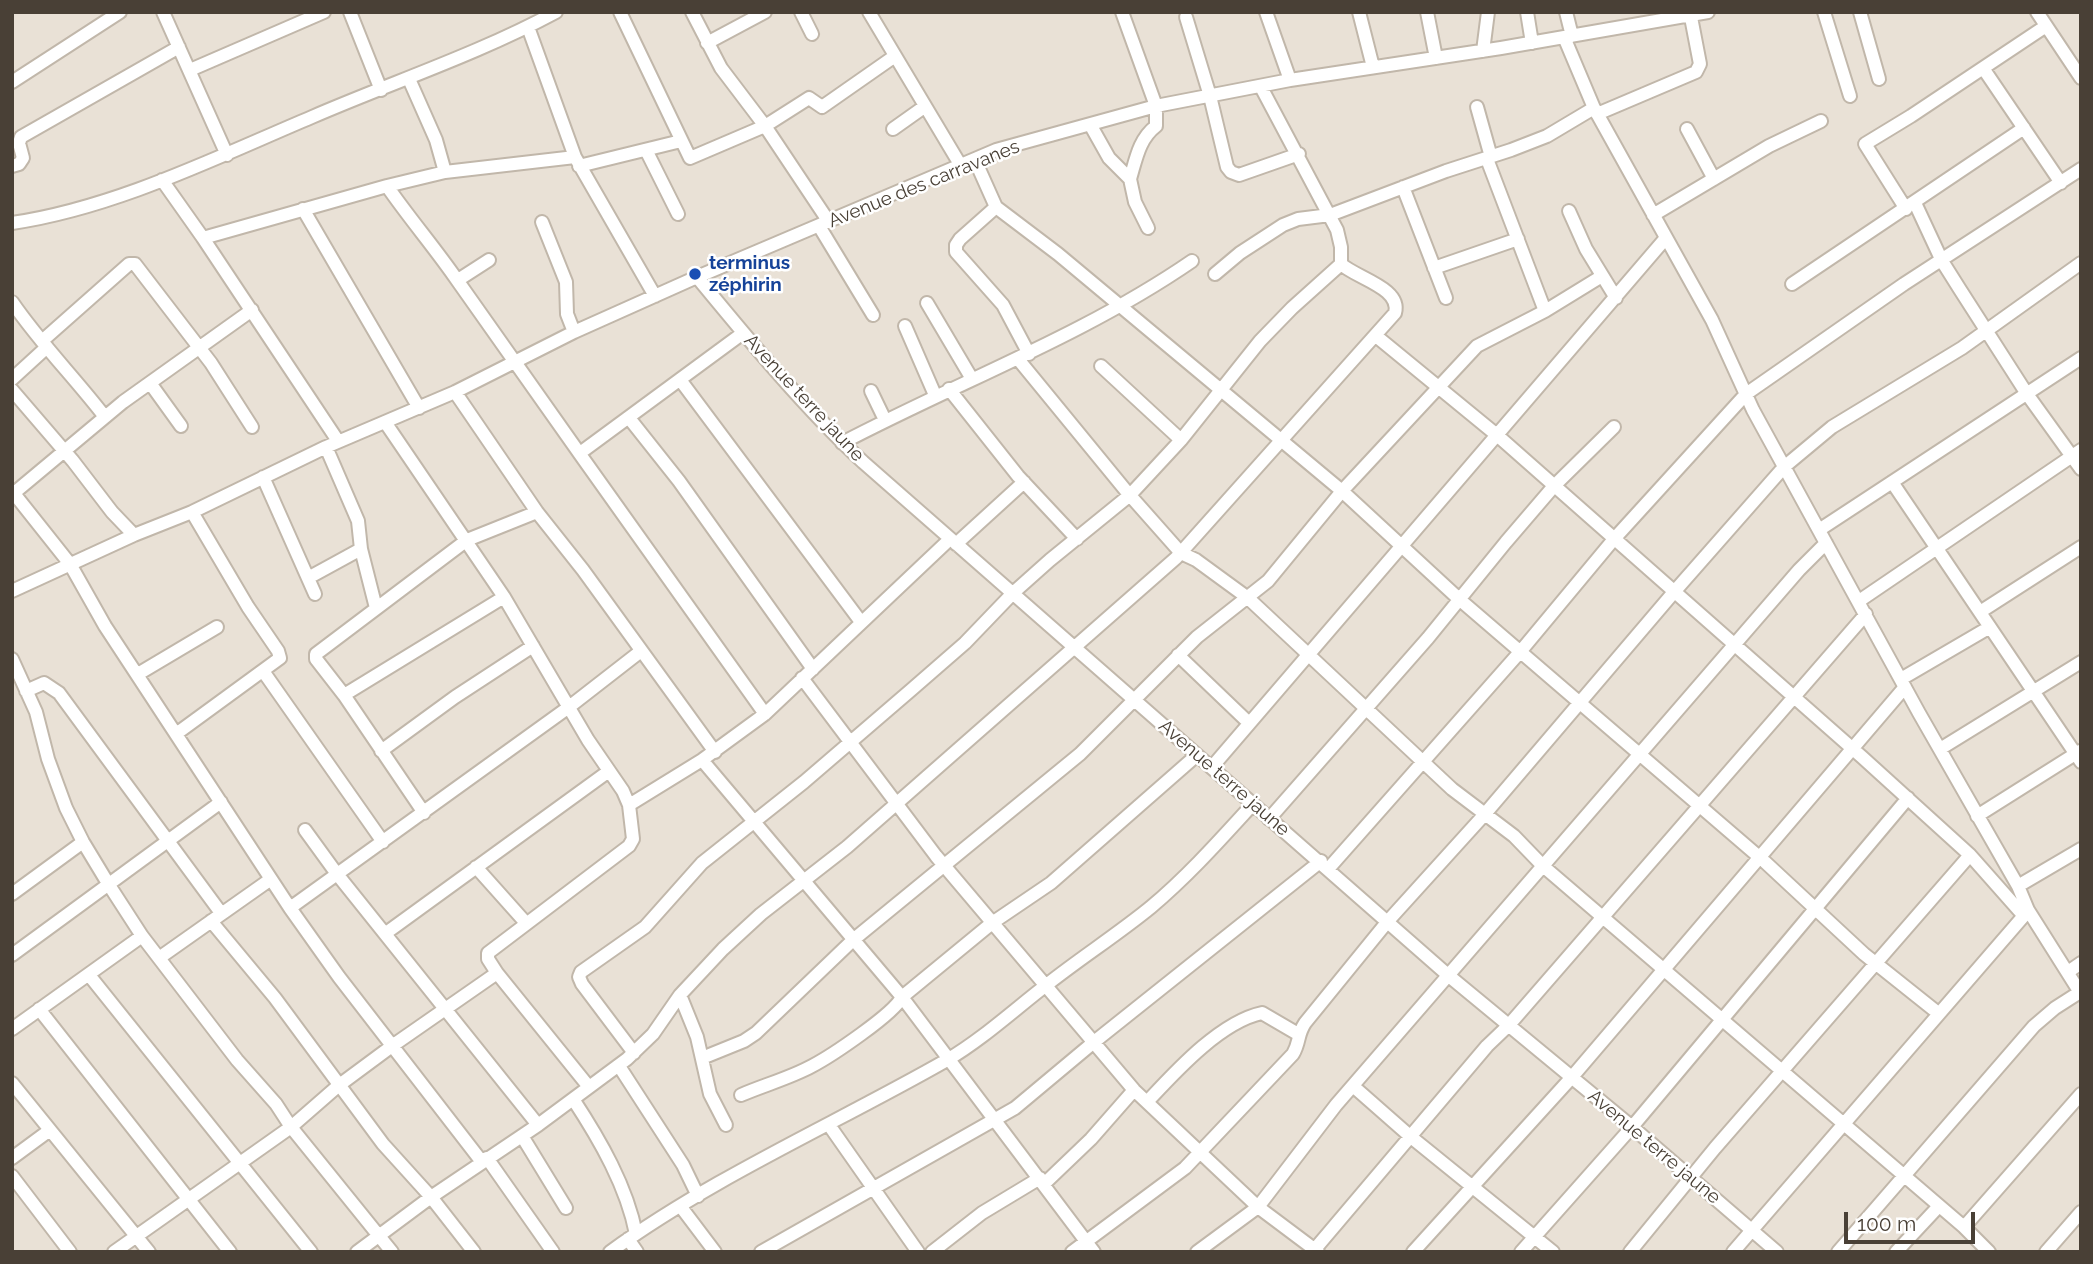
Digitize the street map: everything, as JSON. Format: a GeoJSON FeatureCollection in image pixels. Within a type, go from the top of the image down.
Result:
{"type":"FeatureCollection","features":[{"type":"Feature","properties":{"kind":"street"},"geometry":{"type":"LineString","coordinates":[[12,82],[120,12]]}},
{"type":"Feature","properties":{"kind":"street"},"geometry":{"type":"LineString","coordinates":[[163,12],[228,155]]}},
{"type":"Feature","properties":{"kind":"street"},"geometry":{"type":"LineString","coordinates":[[190,70],[324,12]]}},
{"type":"Feature","properties":{"kind":"street"},"geometry":{"type":"LineString","coordinates":[[350,12],[381,90]]}},
{"type":"Feature","properties":{"kind":"street"},"geometry":{"type":"LineString","coordinates":[[12,223],[78,209],[228,155],[313,116],[409,79],[556,12]]}},
{"type":"Feature","properties":{"kind":"street"},"geometry":{"type":"LineString","coordinates":[[620,12],[687,155],[693,157],[765,126],[809,98],[822,107],[895,56]]}},
{"type":"Feature","properties":{"kind":"street"},"geometry":{"type":"LineString","coordinates":[[692,12],[706,43],[729,80],[765,126],[824,224],[873,315]]}},
{"type":"Feature","properties":{"kind":"street"},"geometry":{"type":"LineString","coordinates":[[706,43],[765,12]]}},
{"type":"Feature","properties":{"kind":"street"},"geometry":{"type":"LineString","coordinates":[[801,12],[812,34]]}},
{"type":"Feature","properties":{"kind":"street"},"geometry":{"type":"LineString","coordinates":[[869,12],[961,166]]}},
{"type":"Feature","properties":{"kind":"street"},"geometry":{"type":"LineString","coordinates":[[1122,12],[1156,106],[1156,126],[1140,144],[1129,179]]}},
{"type":"Feature","properties":{"kind":"street"},"geometry":{"type":"LineString","coordinates":[[1266,12],[1290,80]]}},
{"type":"Feature","properties":{"kind":"street"},"geometry":{"type":"LineString","coordinates":[[1359,12],[1373,68]]}},
{"type":"Feature","properties":{"kind":"street"},"geometry":{"type":"LineString","coordinates":[[1427,12],[1436,58]]}},
{"type":"Feature","properties":{"kind":"street"},"geometry":{"type":"LineString","coordinates":[[1483,51],[1488,12]]}},
{"type":"Feature","properties":{"kind":"street"},"geometry":{"type":"LineString","coordinates":[[1527,12],[1532,43]]}},
{"type":"Feature","properties":{"kind":"street"},"geometry":{"type":"LineString","coordinates":[[1566,12],[1568,36],[1596,111],[1712,320],[1784,467],[2018,886],[2026,913]]}},
{"type":"Feature","properties":{"kind":"street","name":"Avenue des carravanes"},"geometry":{"type":"LineString","coordinates":[[12,591],[134,535],[192,512],[338,441],[455,392],[574,332],[996,150],[1156,106],[1290,80],[1532,43],[1646,17],[1708,12]]}},
{"type":"Feature","properties":{"kind":"street"},"geometry":{"type":"LineString","coordinates":[[1824,12],[1850,96]]}},
{"type":"Feature","properties":{"kind":"street"},"geometry":{"type":"LineString","coordinates":[[1860,12],[1880,79]]}},
{"type":"Feature","properties":{"kind":"street"},"geometry":{"type":"LineString","coordinates":[[2037,12],[2081,78]]}},
{"type":"Feature","properties":{"kind":"street"},"geometry":{"type":"LineString","coordinates":[[1215,274],[1268,233],[1298,219],[1330,215],[1489,158],[1547,136],[1596,111],[1696,72],[1700,64],[1690,14]]}},
{"type":"Feature","properties":{"kind":"street"},"geometry":{"type":"LineString","coordinates":[[1186,17],[1210,96],[1227,167],[1231,172],[1239,175],[1298,154]]}},
{"type":"Feature","properties":{"kind":"street"},"geometry":{"type":"LineString","coordinates":[[2046,26],[1865,144],[1910,206],[2027,394],[2077,453],[2081,469]]}},
{"type":"Feature","properties":{"kind":"street"},"geometry":{"type":"LineString","coordinates":[[528,27],[577,162],[655,296]]}},
{"type":"Feature","properties":{"kind":"street"},"geometry":{"type":"LineString","coordinates":[[12,166],[23,159],[19,143],[21,137],[179,47]]}},
{"type":"Feature","properties":{"kind":"street"},"geometry":{"type":"LineString","coordinates":[[1983,68],[2061,183]]}},
{"type":"Feature","properties":{"kind":"street"},"geometry":{"type":"LineString","coordinates":[[409,79],[436,140],[446,172]]}},
{"type":"Feature","properties":{"kind":"street"},"geometry":{"type":"LineString","coordinates":[[634,1053],[582,984],[579,974],[645,927],[702,863],[965,643],[1050,559],[1130,495],[1181,440],[1260,341],[1341,264],[1342,247],[1330,215],[1261,87]]}},
{"type":"Feature","properties":{"kind":"street"},"geometry":{"type":"LineString","coordinates":[[893,129],[924,107]]}},
{"type":"Feature","properties":{"kind":"street"},"geometry":{"type":"LineString","coordinates":[[1477,107],[1489,158],[1545,311]]}},
{"type":"Feature","properties":{"kind":"street"},"geometry":{"type":"LineString","coordinates":[[1653,215],[1769,146],[1821,121]]}},
{"type":"Feature","properties":{"kind":"street"},"geometry":{"type":"LineString","coordinates":[[1091,126],[1109,158],[1129,179],[1135,202],[1148,228]]}},
{"type":"Feature","properties":{"kind":"street"},"geometry":{"type":"LineString","coordinates":[[1793,284],[2024,128]]}},
{"type":"Feature","properties":{"kind":"street"},"geometry":{"type":"LineString","coordinates":[[1687,129],[1714,178]]}},
{"type":"Feature","properties":{"kind":"street"},"geometry":{"type":"LineString","coordinates":[[203,238],[446,172],[577,162],[681,141]]}},
{"type":"Feature","properties":{"kind":"street"},"geometry":{"type":"LineString","coordinates":[[646,150],[678,215]]}},
{"type":"Feature","properties":{"kind":"street"},"geometry":{"type":"LineString","coordinates":[[975,160],[996,207],[1058,254],[1342,491],[1459,599],[1760,858],[1875,962],[1938,1013]]}},
{"type":"Feature","properties":{"kind":"street"},"geometry":{"type":"LineString","coordinates":[[761,1252],[1015,1108],[1094,1042],[1325,865],[1520,652],[1614,539],[1746,394],[2081,169]]}},
{"type":"Feature","properties":{"kind":"street"},"geometry":{"type":"LineString","coordinates":[[162,180],[338,441]]}},
{"type":"Feature","properties":{"kind":"street"},"geometry":{"type":"LineString","coordinates":[[387,186],[458,281],[513,363],[765,713]]}},
{"type":"Feature","properties":{"kind":"street"},"geometry":{"type":"LineString","coordinates":[[1403,187],[1446,298]]}},
{"type":"Feature","properties":{"kind":"street"},"geometry":{"type":"LineString","coordinates":[[996,207],[960,239],[956,252],[1003,305],[1024,356],[1130,495],[1181,553],[1196,560],[1248,598],[1452,789],[1514,836],[1543,866],[1940,1206],[1989,1252]]}},
{"type":"Feature","properties":{"kind":"street"},"geometry":{"type":"LineString","coordinates":[[303,209],[419,408]]}},
{"type":"Feature","properties":{"kind":"street"},"geometry":{"type":"LineString","coordinates":[[1569,211],[1616,298]]}},
{"type":"Feature","properties":{"kind":"street"},"geometry":{"type":"LineString","coordinates":[[542,222],[566,282],[567,314],[574,332]]}},
{"type":"Feature","properties":{"kind":"street"},"geometry":{"type":"LineString","coordinates":[[1434,268],[1518,239]]}},
{"type":"Feature","properties":{"kind":"street"},"geometry":{"type":"LineString","coordinates":[[1212,767],[1665,239]]}},
{"type":"Feature","properties":{"kind":"street"},"geometry":{"type":"LineString","coordinates":[[458,281],[489,260]]}},
{"type":"Feature","properties":{"kind":"street"},"geometry":{"type":"LineString","coordinates":[[842,443],[885,419],[1024,356],[1156,286],[1192,261]]}},
{"type":"Feature","properties":{"kind":"street"},"geometry":{"type":"LineString","coordinates":[[12,379],[44,344],[132,263],[137,265],[199,347],[252,428]]}},
{"type":"Feature","properties":{"kind":"street"},"geometry":{"type":"LineString","coordinates":[[357,1252],[619,1066],[653,1034],[680,995],[723,949],[761,914],[895,803],[1181,553],[1395,313],[1396,304],[1389,293],[1377,283],[1351,273],[1341,264]]}},
{"type":"Feature","properties":{"kind":"street"},"geometry":{"type":"LineString","coordinates":[[1072,1252],[1089,1247],[1185,1168],[1293,1054],[1298,1045],[1298,1034],[1305,1023],[1388,921],[1484,815],[1784,467],[1832,427],[1962,348],[2081,264]]}},
{"type":"Feature","properties":{"kind":"street"},"geometry":{"type":"LineString","coordinates":[[702,1058],[744,1041],[756,1033],[853,940],[1080,754],[1114,723],[1134,698],[1197,636],[1268,580],[1342,491],[1477,346],[1545,311],[1602,276]]}},
{"type":"Feature","properties":{"kind":"street","name":"Avenue terre jaune"},"geometry":{"type":"LineString","coordinates":[[697,277],[743,333],[842,443],[1449,976],[1633,1127],[1777,1252]]}},
{"type":"Feature","properties":{"kind":"street"},"geometry":{"type":"LineString","coordinates":[[12,302],[105,417]]}},
{"type":"Feature","properties":{"kind":"street"},"geometry":{"type":"LineString","coordinates":[[927,303],[972,379]]}},
{"type":"Feature","properties":{"kind":"street"},"geometry":{"type":"LineString","coordinates":[[252,310],[105,417],[13,492],[70,564],[105,626],[290,908],[392,1046],[484,1160],[553,1252]]}},
{"type":"Feature","properties":{"kind":"street"},"geometry":{"type":"LineString","coordinates":[[905,326],[935,396]]}},
{"type":"Feature","properties":{"kind":"street"},"geometry":{"type":"LineString","coordinates":[[580,453],[743,333]]}},
{"type":"Feature","properties":{"kind":"street"},"geometry":{"type":"LineString","coordinates":[[1376,336],[1498,436],[1852,747],[1970,855],[2026,913],[2080,993],[2055,1008],[2034,1026],[1838,1252]]}},
{"type":"Feature","properties":{"kind":"street"},"geometry":{"type":"LineString","coordinates":[[1819,530],[2081,358]]}},
{"type":"Feature","properties":{"kind":"street"},"geometry":{"type":"LineString","coordinates":[[1101,366],[1181,440]]}},
{"type":"Feature","properties":{"kind":"street"},"geometry":{"type":"LineString","coordinates":[[681,381],[861,622]]}},
{"type":"Feature","properties":{"kind":"street"},"geometry":{"type":"LineString","coordinates":[[150,383],[181,426]]}},
{"type":"Feature","properties":{"kind":"street"},"geometry":{"type":"LineString","coordinates":[[949,389],[1024,482],[1077,539]]}},
{"type":"Feature","properties":{"kind":"street"},"geometry":{"type":"LineString","coordinates":[[12,390],[134,535]]}},
{"type":"Feature","properties":{"kind":"street"},"geometry":{"type":"LineString","coordinates":[[871,391],[885,419]]}},
{"type":"Feature","properties":{"kind":"street"},"geometry":{"type":"LineString","coordinates":[[455,392],[537,513],[583,570],[715,752]]}},
{"type":"Feature","properties":{"kind":"street"},"geometry":{"type":"LineString","coordinates":[[629,418],[679,481],[813,669]]}},
{"type":"Feature","properties":{"kind":"street"},"geometry":{"type":"LineString","coordinates":[[385,422],[504,597],[629,805],[633,839],[629,846],[488,953],[488,960],[497,973],[589,1087]]}},
{"type":"Feature","properties":{"kind":"street"},"geometry":{"type":"LineString","coordinates":[[1269,819],[1555,486],[1614,427]]}},
{"type":"Feature","properties":{"kind":"street"},"geometry":{"type":"LineString","coordinates":[[326,447],[358,521],[361,549],[376,608]]}},
{"type":"Feature","properties":{"kind":"street"},"geometry":{"type":"LineString","coordinates":[[1859,601],[2077,453]]}},
{"type":"Feature","properties":{"kind":"street"},"geometry":{"type":"LineString","coordinates":[[263,477],[315,594]]}},
{"type":"Feature","properties":{"kind":"street"},"geometry":{"type":"LineString","coordinates":[[629,805],[715,752],[765,713],[861,622],[1024,482]]}},
{"type":"Feature","properties":{"kind":"street"},"geometry":{"type":"LineString","coordinates":[[1892,482],[2033,694],[2079,756],[1977,816]]}},
{"type":"Feature","properties":{"kind":"street"},"geometry":{"type":"LineString","coordinates":[[176,734],[277,662],[280,654],[248,607],[192,512]]}},
{"type":"Feature","properties":{"kind":"street"},"geometry":{"type":"LineString","coordinates":[[424,813],[344,695],[316,659],[316,654],[467,540],[537,513]]}},
{"type":"Feature","properties":{"kind":"street"},"geometry":{"type":"LineString","coordinates":[[1197,1252],[1258,1207],[1336,1105],[1799,570],[1826,543]]}},
{"type":"Feature","properties":{"kind":"street"},"geometry":{"type":"LineString","coordinates":[[1980,612],[2081,547]]}},
{"type":"Feature","properties":{"kind":"street"},"geometry":{"type":"LineString","coordinates":[[308,578],[361,549]]}},
{"type":"Feature","properties":{"kind":"street"},"geometry":{"type":"LineString","coordinates":[[344,695],[504,597]]}},
{"type":"Feature","properties":{"kind":"street"},"geometry":{"type":"LineString","coordinates":[[802,678],[944,866],[1134,1090],[1258,1207],[1316,1251],[1487,1046],[1509,1025],[1866,614]]}},
{"type":"Feature","properties":{"kind":"street"},"geometry":{"type":"LineString","coordinates":[[138,674],[217,627]]}},
{"type":"Feature","properties":{"kind":"street"},"geometry":{"type":"LineString","coordinates":[[1413,1252],[1572,1077],[1760,858],[1903,683],[1990,627]]}},
{"type":"Feature","properties":{"kind":"street"},"geometry":{"type":"LineString","coordinates":[[381,751],[533,646]]}},
{"type":"Feature","properties":{"kind":"street"},"geometry":{"type":"LineString","coordinates":[[290,908],[569,707],[641,651]]}},
{"type":"Feature","properties":{"kind":"street"},"geometry":{"type":"LineString","coordinates":[[1178,655],[1250,723]]}},
{"type":"Feature","properties":{"kind":"street"},"geometry":{"type":"LineString","coordinates":[[12,659],[36,712],[48,759],[83,842],[109,885],[142,936],[250,1076],[276,1104],[291,1127],[392,1252]]}},
{"type":"Feature","properties":{"kind":"street"},"geometry":{"type":"LineString","coordinates":[[1940,749],[2081,662]]}},
{"type":"Feature","properties":{"kind":"street"},"geometry":{"type":"LineString","coordinates":[[263,671],[383,842]]}},
{"type":"Feature","properties":{"kind":"street"},"geometry":{"type":"LineString","coordinates":[[26,691],[44,683],[55,689],[169,839],[216,917],[338,1086],[474,1252]]}},
{"type":"Feature","properties":{"kind":"street"},"geometry":{"type":"LineString","coordinates":[[741,1095],[812,1066],[880,1020],[898,1005],[902,997],[992,923],[1051,883],[1197,755]]}},
{"type":"Feature","properties":{"kind":"street"},"geometry":{"type":"LineString","coordinates":[[702,760],[902,997],[996,1119],[1089,1247]]}},
{"type":"Feature","properties":{"kind":"street"},"geometry":{"type":"LineString","coordinates":[[386,933],[609,771]]}},
{"type":"Feature","properties":{"kind":"street"},"geometry":{"type":"LineString","coordinates":[[1521,1252],[1633,1127],[1908,798]]}},
{"type":"Feature","properties":{"kind":"street"},"geometry":{"type":"LineString","coordinates":[[12,955],[221,802]]}},
{"type":"Feature","properties":{"kind":"street"},"geometry":{"type":"LineString","coordinates":[[610,1252],[743,1169],[949,1059],[1000,1024],[1046,985],[1152,906],[1252,805]]}},
{"type":"Feature","properties":{"kind":"street"},"geometry":{"type":"LineString","coordinates":[[304,830],[538,1125]]}},
{"type":"Feature","properties":{"kind":"street"},"geometry":{"type":"LineString","coordinates":[[12,894],[83,842]]}},
{"type":"Feature","properties":{"kind":"street"},"geometry":{"type":"LineString","coordinates":[[2018,886],[2081,849]]}},
{"type":"Feature","properties":{"kind":"street"},"geometry":{"type":"LineString","coordinates":[[1630,1252],[1875,962],[1970,855]]}},
{"type":"Feature","properties":{"kind":"street"},"geometry":{"type":"LineString","coordinates":[[476,867],[526,923]]}},
{"type":"Feature","properties":{"kind":"street"},"geometry":{"type":"LineString","coordinates":[[159,958],[271,879]]}},
{"type":"Feature","properties":{"kind":"street"},"geometry":{"type":"LineString","coordinates":[[1733,1252],[2026,913]]}},
{"type":"Feature","properties":{"kind":"street"},"geometry":{"type":"LineString","coordinates":[[12,1029],[142,936]]}},
{"type":"Feature","properties":{"kind":"street"},"geometry":{"type":"LineString","coordinates":[[2068,972],[2081,963]]}},
{"type":"Feature","properties":{"kind":"street"},"geometry":{"type":"LineString","coordinates":[[114,1252],[291,1127],[338,1086],[497,973]]}},
{"type":"Feature","properties":{"kind":"street"},"geometry":{"type":"LineString","coordinates":[[89,975],[311,1252]]}},
{"type":"Feature","properties":{"kind":"street"},"geometry":{"type":"LineString","coordinates":[[680,995],[697,1037],[710,1094],[726,1125]]}},
{"type":"Feature","properties":{"kind":"street"},"geometry":{"type":"LineString","coordinates":[[39,1009],[230,1252]]}},
{"type":"Feature","properties":{"kind":"street"},"geometry":{"type":"LineString","coordinates":[[1147,1102],[1175,1072],[1212,1041],[1247,1018],[1262,1013],[1298,1034]]}},
{"type":"Feature","properties":{"kind":"street"},"geometry":{"type":"LineString","coordinates":[[619,1066],[683,1165],[698,1196]]}},
{"type":"Feature","properties":{"kind":"street"},"geometry":{"type":"LineString","coordinates":[[12,1083],[149,1252]]}},
{"type":"Feature","properties":{"kind":"street"},"geometry":{"type":"LineString","coordinates":[[1353,1086],[1411,1137],[1553,1252]]}},
{"type":"Feature","properties":{"kind":"street"},"geometry":{"type":"LineString","coordinates":[[932,1252],[982,1213],[1042,1181],[1091,1139],[1134,1090]]}},
{"type":"Feature","properties":{"kind":"street"},"geometry":{"type":"LineString","coordinates":[[1964,1227],[2081,1094]]}},
{"type":"Feature","properties":{"kind":"street"},"geometry":{"type":"LineString","coordinates":[[573,1099],[631,1206],[632,1237],[637,1252]]}},
{"type":"Feature","properties":{"kind":"street"},"geometry":{"type":"LineString","coordinates":[[829,1125],[918,1252]]}},
{"type":"Feature","properties":{"kind":"street"},"geometry":{"type":"LineString","coordinates":[[12,1158],[50,1130]]}},
{"type":"Feature","properties":{"kind":"street"},"geometry":{"type":"LineString","coordinates":[[1182,1135],[1186,1147],[1185,1168]]}},
{"type":"Feature","properties":{"kind":"street"},"geometry":{"type":"LineString","coordinates":[[522,1136],[566,1208]]}},
{"type":"Feature","properties":{"kind":"street"},"geometry":{"type":"LineString","coordinates":[[12,1176],[70,1252]]}},
{"type":"Feature","properties":{"kind":"street"},"geometry":{"type":"LineString","coordinates":[[1896,1252],[1940,1206]]}},
{"type":"Feature","properties":{"kind":"street"},"geometry":{"type":"LineString","coordinates":[[681,1207],[715,1252]]}},
{"type":"Feature","properties":{"kind":"street"},"geometry":{"type":"LineString","coordinates":[[2046,1252],[2081,1212]]}},
{"type":"Feature","properties":{"kind":"shaded area"},"geometry":{"type":"Polygon","coordinates":[[[12,12],[2081,12],[2081,1252],[12,1252],[12,12]]]}},
{"type":"Feature","properties":{"kind":"place","name":"terminus zéphirin"},"geometry":{"type":"Point","coordinates":[695,274]}}]}
